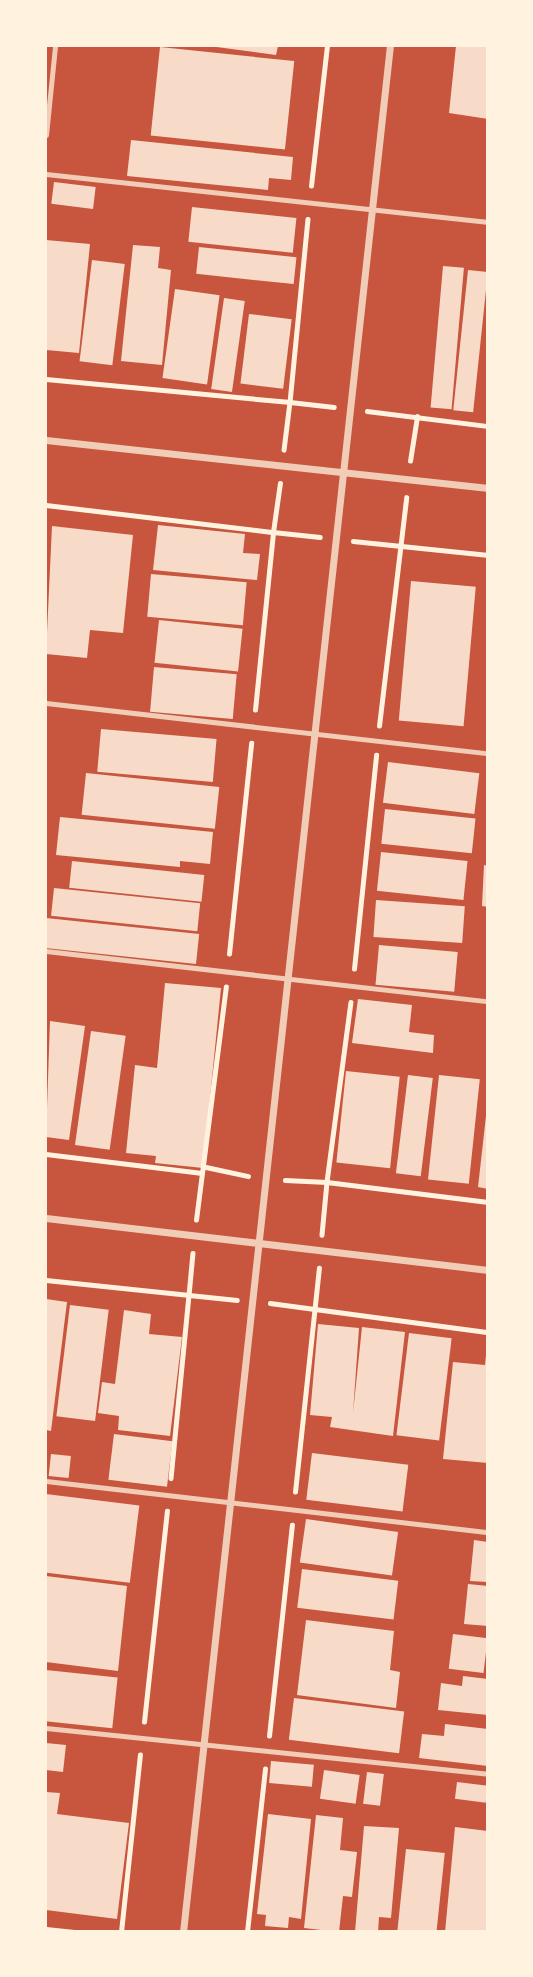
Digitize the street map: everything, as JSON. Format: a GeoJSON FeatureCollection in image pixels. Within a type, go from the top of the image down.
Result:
{"type":"FeatureCollection","features":[{"type":"Feature","properties":{"kind":"street"},"geometry":{"type":"LineString","coordinates":[[183,1931],[390,46]]}},
{"type":"Feature","properties":{"kind":"street"},"geometry":{"type":"LineString","coordinates":[[46,440],[488,488]]}},
{"type":"Feature","properties":{"kind":"street"},"geometry":{"type":"LineString","coordinates":[[46,1218],[259,1240],[488,1270]]}},
{"type":"Feature","properties":{"kind":"lane"},"geometry":{"type":"LineString","coordinates":[[46,135],[55,46]]}},
{"type":"Feature","properties":{"kind":"lane"},"geometry":{"type":"LineString","coordinates":[[46,174],[488,222]]}},
{"type":"Feature","properties":{"kind":"lane"},"geometry":{"type":"LineString","coordinates":[[46,703],[488,753]]}},
{"type":"Feature","properties":{"kind":"lane"},"geometry":{"type":"LineString","coordinates":[[46,951],[488,1001]]}},
{"type":"Feature","properties":{"kind":"lane"},"geometry":{"type":"LineString","coordinates":[[46,1481],[488,1532]]}},
{"type":"Feature","properties":{"kind":"lane"},"geometry":{"type":"LineString","coordinates":[[46,1728],[488,1774]]}},
{"type":"Feature","properties":{"kind":"path"},"geometry":{"type":"LineString","coordinates":[[327,46],[289,402],[488,426]]}},
{"type":"Feature","properties":{"kind":"path"},"geometry":{"type":"LineString","coordinates":[[417,417],[377,740],[354,986],[327,1182],[488,1202]]}},
{"type":"Feature","properties":{"kind":"path"},"geometry":{"type":"LineString","coordinates":[[273,532],[488,555]]}},
{"type":"Feature","properties":{"kind":"path"},"geometry":{"type":"LineString","coordinates":[[46,1154],[202,1173]]}},
{"type":"Feature","properties":{"kind":"path"},"geometry":{"type":"LineString","coordinates":[[46,1280],[190,1295],[121,1931]]}},
{"type":"Feature","properties":{"kind":"path"},"geometry":{"type":"LineString","coordinates":[[46,1929],[74,1931]]}},
{"type":"Feature","properties":{"kind":"building"},"geometry":{"type":"Polygon","coordinates":[[[209,46],[278,46],[276,55],[209,46]]]}},
{"type":"Feature","properties":{"kind":"building"},"geometry":{"type":"Polygon","coordinates":[[[456,46],[488,46],[488,119],[449,113],[456,46]]]}},
{"type":"Feature","properties":{"kind":"building"},"geometry":{"type":"Polygon","coordinates":[[[160,47],[294,61],[285,150],[151,136],[160,47]]]}},
{"type":"Feature","properties":{"kind":"building"},"geometry":{"type":"Polygon","coordinates":[[[131,140],[293,157],[291,180],[269,178],[268,190],[127,176],[131,140]]]}},
{"type":"Feature","properties":{"kind":"building"},"geometry":{"type":"Polygon","coordinates":[[[54,182],[96,187],[93,209],[51,204],[54,182]]]}},
{"type":"Feature","properties":{"kind":"building"},"geometry":{"type":"Polygon","coordinates":[[[192,207],[296,218],[293,253],[188,242],[192,207]]]}},
{"type":"Feature","properties":{"kind":"building"},"geometry":{"type":"Polygon","coordinates":[[[46,240],[90,244],[79,353],[46,350],[46,240]]]}},
{"type":"Feature","properties":{"kind":"building"},"geometry":{"type":"Polygon","coordinates":[[[133,245],[160,247],[158,268],[171,270],[162,365],[121,361],[133,245]]]}},
{"type":"Feature","properties":{"kind":"building"},"geometry":{"type":"Polygon","coordinates":[[[199,247],[296,257],[294,284],[196,274],[199,247]]]}},
{"type":"Feature","properties":{"kind":"building"},"geometry":{"type":"Polygon","coordinates":[[[92,260],[125,264],[112,365],[80,361],[92,260]]]}},
{"type":"Feature","properties":{"kind":"building"},"geometry":{"type":"Polygon","coordinates":[[[443,266],[464,268],[452,409],[431,407],[443,266]]]}},
{"type":"Feature","properties":{"kind":"building"},"geometry":{"type":"Polygon","coordinates":[[[468,270],[488,272],[473,412],[453,410],[468,270]]]}},
{"type":"Feature","properties":{"kind":"building"},"geometry":{"type":"Polygon","coordinates":[[[175,289],[220,295],[207,384],[162,378],[175,289]]]}},
{"type":"Feature","properties":{"kind":"building"},"geometry":{"type":"Polygon","coordinates":[[[224,298],[245,301],[232,392],[211,389],[224,298]]]}},
{"type":"Feature","properties":{"kind":"building"},"geometry":{"type":"Polygon","coordinates":[[[249,314],[292,319],[283,389],[240,383],[249,314]]]}},
{"type":"Feature","properties":{"kind":"building"},"geometry":{"type":"Polygon","coordinates":[[[158,525],[245,534],[243,553],[260,554],[257,580],[153,570],[158,525]]]}},
{"type":"Feature","properties":{"kind":"building"},"geometry":{"type":"Polygon","coordinates":[[[52,526],[133,535],[123,633],[90,630],[87,658],[46,654],[52,526]]]}},
{"type":"Feature","properties":{"kind":"building"},"geometry":{"type":"Polygon","coordinates":[[[151,574],[247,582],[243,625],[147,617],[151,574]]]}},
{"type":"Feature","properties":{"kind":"building"},"geometry":{"type":"Polygon","coordinates":[[[411,581],[476,587],[464,726],[399,720],[411,581]]]}},
{"type":"Feature","properties":{"kind":"building"},"geometry":{"type":"Polygon","coordinates":[[[159,620],[243,629],[238,672],[155,663],[159,620]]]}},
{"type":"Feature","properties":{"kind":"building"},"geometry":{"type":"Polygon","coordinates":[[[154,667],[237,674],[233,719],[150,712],[154,667]]]}},
{"type":"Feature","properties":{"kind":"building"},"geometry":{"type":"Polygon","coordinates":[[[101,729],[217,739],[213,782],[97,772],[101,729]]]}},
{"type":"Feature","properties":{"kind":"building"},"geometry":{"type":"Polygon","coordinates":[[[388,762],[479,773],[474,814],[383,803],[388,762]]]}},
{"type":"Feature","properties":{"kind":"building"},"geometry":{"type":"Polygon","coordinates":[[[86,773],[219,787],[215,829],[82,815],[86,773]]]}},
{"type":"Feature","properties":{"kind":"building"},"geometry":{"type":"Polygon","coordinates":[[[385,809],[476,819],[472,853],[381,844],[385,809]]]}},
{"type":"Feature","properties":{"kind":"building"},"geometry":{"type":"Polygon","coordinates":[[[60,817],[213,832],[210,864],[180,861],[180,867],[56,855],[60,817]]]}},
{"type":"Feature","properties":{"kind":"building"},"geometry":{"type":"Polygon","coordinates":[[[381,852],[468,861],[463,900],[377,891],[381,852]]]}},
{"type":"Feature","properties":{"kind":"building"},"geometry":{"type":"Polygon","coordinates":[[[72,861],[204,875],[201,902],[69,888],[72,861]]]}},
{"type":"Feature","properties":{"kind":"building"},"geometry":{"type":"Polygon","coordinates":[[[484,865],[488,866],[488,907],[482,906],[484,865]]]}},
{"type":"Feature","properties":{"kind":"building"},"geometry":{"type":"Polygon","coordinates":[[[54,888],[200,903],[197,931],[51,916],[54,888]]]}},
{"type":"Feature","properties":{"kind":"building"},"geometry":{"type":"Polygon","coordinates":[[[376,900],[465,906],[462,943],[373,937],[376,900]]]}},
{"type":"Feature","properties":{"kind":"building"},"geometry":{"type":"Polygon","coordinates":[[[46,918],[199,934],[196,964],[46,948],[46,918]]]}},
{"type":"Feature","properties":{"kind":"building"},"geometry":{"type":"Polygon","coordinates":[[[379,945],[458,952],[454,992],[376,985],[379,945]]]}},
{"type":"Feature","properties":{"kind":"building"},"geometry":{"type":"Polygon","coordinates":[[[165,983],[221,988],[203,1168],[155,1163],[156,1156],[126,1153],[135,1065],[157,1068],[165,983]]]}},
{"type":"Feature","properties":{"kind":"building"},"geometry":{"type":"Polygon","coordinates":[[[358,999],[412,1005],[409,1032],[434,1035],[433,1053],[352,1043],[358,999]]]}},
{"type":"Feature","properties":{"kind":"building"},"geometry":{"type":"Polygon","coordinates":[[[50,1021],[85,1026],[69,1140],[46,1137],[50,1021]]]}},
{"type":"Feature","properties":{"kind":"building"},"geometry":{"type":"Polygon","coordinates":[[[91,1031],[126,1036],[110,1150],[75,1145],[91,1031]]]}},
{"type":"Feature","properties":{"kind":"building"},"geometry":{"type":"Polygon","coordinates":[[[346,1071],[400,1077],[390,1168],[336,1162],[346,1071]]]}},
{"type":"Feature","properties":{"kind":"building"},"geometry":{"type":"Polygon","coordinates":[[[408,1075],[433,1078],[421,1176],[396,1173],[408,1075]]]}},
{"type":"Feature","properties":{"kind":"building"},"geometry":{"type":"Polygon","coordinates":[[[439,1075],[480,1079],[469,1184],[428,1179],[439,1075]]]}},
{"type":"Feature","properties":{"kind":"building"},"geometry":{"type":"Polygon","coordinates":[[[488,1116],[488,1189],[478,1187],[488,1116]]]}},
{"type":"Feature","properties":{"kind":"building"},"geometry":{"type":"Polygon","coordinates":[[[46,1299],[67,1302],[51,1431],[46,1430],[46,1299]]]}},
{"type":"Feature","properties":{"kind":"building"},"geometry":{"type":"Polygon","coordinates":[[[70,1305],[109,1310],[95,1421],[56,1416],[70,1305]]]}},
{"type":"Feature","properties":{"kind":"building"},"geometry":{"type":"Polygon","coordinates":[[[124,1310],[151,1314],[149,1334],[182,1337],[170,1436],[118,1430],[119,1416],[98,1413],[102,1382],[115,1384],[124,1310]]]}},
{"type":"Feature","properties":{"kind":"building"},"geometry":{"type":"Polygon","coordinates":[[[318,1324],[359,1328],[353,1413],[362,1327],[405,1332],[393,1436],[330,1427],[332,1417],[310,1415],[318,1324]]]}},
{"type":"Feature","properties":{"kind":"building"},"geometry":{"type":"Polygon","coordinates":[[[409,1333],[452,1338],[439,1440],[396,1435],[409,1333]]]}},
{"type":"Feature","properties":{"kind":"building"},"geometry":{"type":"Polygon","coordinates":[[[486,1355],[488,1463],[443,1459],[453,1362],[485,1365],[486,1355]]]}},
{"type":"Feature","properties":{"kind":"building"},"geometry":{"type":"Polygon","coordinates":[[[114,1434],[173,1441],[167,1487],[108,1480],[114,1434]]]}},
{"type":"Feature","properties":{"kind":"building"},"geometry":{"type":"Polygon","coordinates":[[[312,1453],[408,1465],[403,1511],[306,1500],[312,1453]]]}},
{"type":"Feature","properties":{"kind":"building"},"geometry":{"type":"Polygon","coordinates":[[[51,1454],[71,1456],[69,1478],[49,1476],[51,1454]]]}},
{"type":"Feature","properties":{"kind":"building"},"geometry":{"type":"Polygon","coordinates":[[[46,1494],[139,1505],[130,1583],[46,1573],[46,1494]]]}},
{"type":"Feature","properties":{"kind":"building"},"geometry":{"type":"Polygon","coordinates":[[[306,1519],[398,1532],[392,1576],[300,1563],[306,1519]]]}},
{"type":"Feature","properties":{"kind":"building"},"geometry":{"type":"Polygon","coordinates":[[[474,1540],[488,1542],[488,1582],[470,1581],[474,1540]]]}},
{"type":"Feature","properties":{"kind":"building"},"geometry":{"type":"Polygon","coordinates":[[[302,1569],[398,1581],[394,1620],[297,1608],[302,1569]]]}},
{"type":"Feature","properties":{"kind":"building"},"geometry":{"type":"Polygon","coordinates":[[[46,1576],[127,1586],[118,1671],[46,1662],[46,1576]]]}},
{"type":"Feature","properties":{"kind":"building"},"geometry":{"type":"Polygon","coordinates":[[[468,1584],[488,1586],[488,1626],[464,1624],[468,1584]]]}},
{"type":"Feature","properties":{"kind":"building"},"geometry":{"type":"Polygon","coordinates":[[[306,1620],[394,1631],[390,1670],[400,1672],[396,1708],[297,1695],[306,1620]]]}},
{"type":"Feature","properties":{"kind":"building"},"geometry":{"type":"Polygon","coordinates":[[[453,1634],[488,1638],[483,1673],[449,1669],[453,1634]]]}},
{"type":"Feature","properties":{"kind":"building"},"geometry":{"type":"Polygon","coordinates":[[[46,1670],[118,1678],[112,1728],[46,1721],[46,1670]]]}},
{"type":"Feature","properties":{"kind":"building"},"geometry":{"type":"Polygon","coordinates":[[[463,1676],[488,1679],[488,1715],[438,1710],[441,1683],[462,1686],[463,1676]]]}},
{"type":"Feature","properties":{"kind":"building"},"geometry":{"type":"Polygon","coordinates":[[[294,1698],[404,1712],[399,1753],[289,1740],[294,1698]]]}},
{"type":"Feature","properties":{"kind":"building"},"geometry":{"type":"Polygon","coordinates":[[[445,1724],[488,1729],[488,1766],[419,1758],[422,1734],[444,1736],[445,1724]]]}},
{"type":"Feature","properties":{"kind":"building"},"geometry":{"type":"Polygon","coordinates":[[[46,1743],[66,1745],[63,1772],[46,1770],[46,1743]]]}},
{"type":"Feature","properties":{"kind":"building"},"geometry":{"type":"Polygon","coordinates":[[[271,1761],[314,1765],[312,1787],[269,1783],[271,1761]]]}},
{"type":"Feature","properties":{"kind":"building"},"geometry":{"type":"Polygon","coordinates":[[[324,1770],[360,1775],[356,1804],[320,1799],[324,1770]]]}},
{"type":"Feature","properties":{"kind":"building"},"geometry":{"type":"Polygon","coordinates":[[[367,1772],[384,1774],[380,1806],[363,1804],[367,1772]]]}},
{"type":"Feature","properties":{"kind":"building"},"geometry":{"type":"Polygon","coordinates":[[[457,1782],[488,1786],[486,1803],[455,1799],[457,1782]]]}},
{"type":"Feature","properties":{"kind":"building"},"geometry":{"type":"Polygon","coordinates":[[[46,1792],[60,1793],[57,1814],[129,1823],[117,1919],[46,1910],[46,1792]]]}},
{"type":"Feature","properties":{"kind":"building"},"geometry":{"type":"Polygon","coordinates":[[[268,1814],[311,1819],[301,1919],[289,1917],[288,1928],[265,1926],[266,1915],[257,1914],[268,1814]]]}},
{"type":"Feature","properties":{"kind":"building"},"geometry":{"type":"Polygon","coordinates":[[[316,1815],[343,1818],[340,1850],[357,1852],[352,1897],[343,1896],[339,1932],[304,1928],[316,1815]]]}},
{"type":"Feature","properties":{"kind":"building"},"geometry":{"type":"Polygon","coordinates":[[[364,1826],[399,1828],[391,1918],[379,1917],[378,1932],[355,1932],[364,1826]]]}},
{"type":"Feature","properties":{"kind":"building"},"geometry":{"type":"Polygon","coordinates":[[[455,1827],[488,1831],[487,1932],[445,1932],[455,1827]]]}},
{"type":"Feature","properties":{"kind":"building"},"geometry":{"type":"Polygon","coordinates":[[[406,1849],[445,1853],[436,1932],[397,1932],[406,1849]]]}}]}
